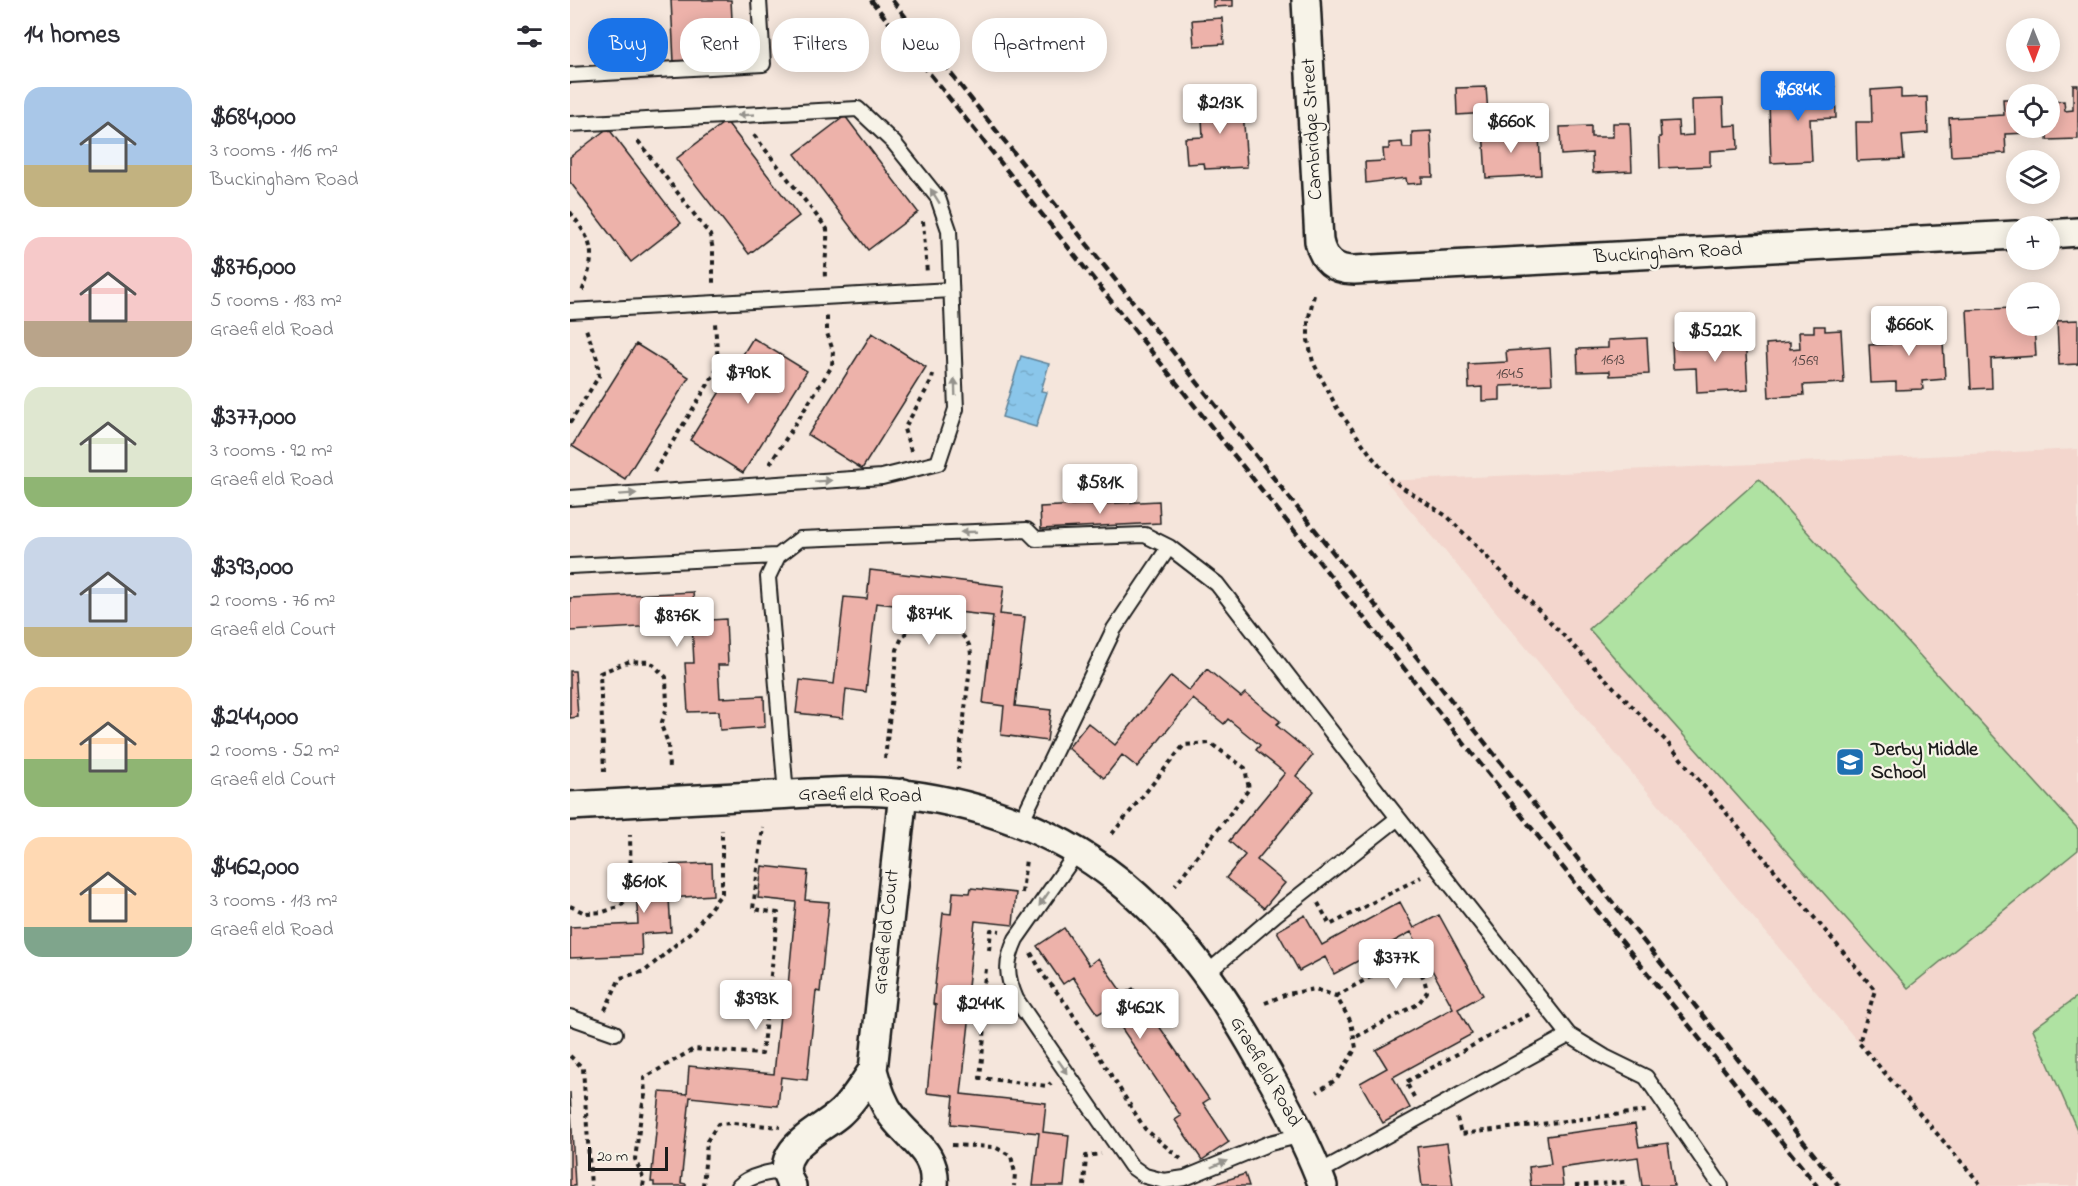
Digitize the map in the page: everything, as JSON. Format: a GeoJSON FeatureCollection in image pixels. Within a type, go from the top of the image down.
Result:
{"type":"FeatureCollection","features":[{"type":"Feature","properties":{"kind":"street","name":"Cambridge Street"},"geometry":{"type":"LineString","coordinates":[[1306,0],[1318,241],[1324,257]]}},
{"type":"Feature","properties":{"kind":"street"},"geometry":{"type":"LineString","coordinates":[[2060,233],[2078,232]]}},
{"type":"Feature","properties":{"kind":"street","name":"Buckingham Road"},"geometry":{"type":"LineString","coordinates":[[1324,257],[1337,267],[1354,270],[2006,236]]}},
{"type":"Feature","properties":{"kind":"street","name":"Graefield Road"},"geometry":{"type":"LineString","coordinates":[[570,806],[831,793],[903,793],[959,802],[1021,822],[1098,863],[1141,898],[1175,934],[1206,974],[1246,1035],[1302,1136],[1321,1179]]}},
{"type":"Feature","properties":{"kind":"street","name":"Graefield Court"},"geometry":{"type":"LineString","coordinates":[[903,793],[873,1070],[881,1097],[892,1116],[930,1158],[935,1174],[934,1186]]}},
{"type":"Feature","properties":{"kind":"street","name":"Graefield Court"},"geometry":{"type":"LineString","coordinates":[[789,1178],[792,1151],[802,1140],[840,1113],[853,1100],[873,1070]]}},
{"type":"Feature","properties":{"kind":"lane"},"geometry":{"type":"LineString","coordinates":[[570,75],[763,63],[759,0]]}},
{"type":"Feature","properties":{"kind":"lane"},"geometry":{"type":"LineString","coordinates":[[570,124],[858,109],[894,143],[938,198],[949,230],[956,408],[938,463],[882,477],[570,498]]}},
{"type":"Feature","properties":{"kind":"lane"},"geometry":{"type":"LineString","coordinates":[[570,311],[951,290]]}},
{"type":"Feature","properties":{"kind":"lane"},"geometry":{"type":"LineString","coordinates":[[786,795],[768,577],[778,556],[800,538],[1027,530],[1036,539],[1144,535],[1169,547],[1217,584],[1569,1035],[1605,1057],[1646,1077],[1721,1186]]}},
{"type":"Feature","properties":{"kind":"lane"},"geometry":{"type":"LineString","coordinates":[[1021,822],[1114,629],[1169,547]]}},
{"type":"Feature","properties":{"kind":"lane"},"geometry":{"type":"LineString","coordinates":[[570,566],[778,556]]}},
{"type":"Feature","properties":{"kind":"lane"},"geometry":{"type":"LineString","coordinates":[[1206,974],[1310,887],[1398,818]]}},
{"type":"Feature","properties":{"kind":"lane"},"geometry":{"type":"LineString","coordinates":[[1078,851],[1020,933],[1009,953],[1007,968],[1009,984],[1016,999],[1131,1166],[1145,1176],[1164,1181],[1185,1178],[1270,1143],[1302,1136]]}},
{"type":"Feature","properties":{"kind":"lane"},"geometry":{"type":"LineString","coordinates":[[570,1017],[615,1033]]}},
{"type":"Feature","properties":{"kind":"lane"},"geometry":{"type":"LineString","coordinates":[[1321,1179],[1423,1114],[1569,1035]]}},
{"type":"Feature","properties":{"kind":"lane"},"geometry":{"type":"LineString","coordinates":[[739,1186],[744,1181],[767,1173],[789,1178]]}},
{"type":"Feature","properties":{"kind":"path"},"geometry":{"type":"LineString","coordinates":[[1314,295],[1308,321],[1308,340],[1313,362],[1337,408],[1373,458],[1391,480],[1448,517],[1666,741],[1875,990],[1859,1043],[1982,1186]]}},
{"type":"Feature","properties":{"kind":"path"},"geometry":{"type":"LineString","coordinates":[[885,759],[897,650],[900,641],[906,633],[917,627],[937,625],[959,633],[970,647],[972,658],[958,769]]}},
{"type":"Feature","properties":{"kind":"path"},"geometry":{"type":"LineString","coordinates":[[604,772],[600,673],[630,661],[650,662],[666,678],[667,707],[661,725],[668,743],[669,769]]}},
{"type":"Feature","properties":{"kind":"path"},"geometry":{"type":"LineString","coordinates":[[1112,834],[1185,745],[1210,743],[1245,768],[1249,789],[1175,885]]}},
{"type":"Feature","properties":{"kind":"path"},"geometry":{"type":"LineString","coordinates":[[643,1186],[644,1180],[635,1159],[645,1095],[644,1078],[694,1049],[762,1054],[778,913],[753,909],[763,827]]}},
{"type":"Feature","properties":{"kind":"path"},"geometry":{"type":"LineString","coordinates":[[598,1027],[620,978],[645,971],[695,928],[722,893],[722,830]]}},
{"type":"Feature","properties":{"kind":"path"},"geometry":{"type":"LineString","coordinates":[[570,906],[585,913],[603,912],[621,906],[631,892],[630,835]]}},
{"type":"Feature","properties":{"kind":"path"},"geometry":{"type":"LineString","coordinates":[[1310,887],[1330,925],[1437,868]]}},
{"type":"Feature","properties":{"kind":"path"},"geometry":{"type":"LineString","coordinates":[[1020,933],[1044,975],[1067,1005],[1145,1129],[1198,1173]]}},
{"type":"Feature","properties":{"kind":"path"},"geometry":{"type":"LineString","coordinates":[[1336,996],[1392,965],[1408,961],[1416,965],[1425,979],[1427,992],[1419,1004],[1354,1038]]}},
{"type":"Feature","properties":{"kind":"path"},"geometry":{"type":"LineString","coordinates":[[1265,1003],[1287,994],[1315,989],[1336,996],[1351,1022],[1356,1048],[1337,1079],[1317,1092]]}},
{"type":"Feature","properties":{"kind":"path"},"geometry":{"type":"LineString","coordinates":[[1423,1114],[1406,1082],[1546,1005]]}},
{"type":"Feature","properties":{"kind":"path"},"geometry":{"type":"LineString","coordinates":[[570,1056],[583,1068],[591,1186]]}},
{"type":"Feature","properties":{"kind":"path"},"geometry":{"type":"LineString","coordinates":[[1452,1098],[1461,1134],[1668,1109]]}},
{"type":"Feature","properties":{"kind":"path"},"geometry":{"type":"LineString","coordinates":[[703,1186],[707,1141],[718,1124],[781,1127]]}},
{"type":"Feature","properties":{"kind":"path"},"geometry":{"type":"LineString","coordinates":[[950,1145],[995,1148],[1011,1156],[1016,1173],[1014,1186]]}},
{"type":"Feature","properties":{"kind":"path"},"geometry":{"type":"LineString","coordinates":[[1084,1186],[1086,1156],[1105,1153],[1117,1146]]}},
{"type":"Feature","properties":{"kind":"path"},"geometry":{"type":"LineString","coordinates":[[1575,1186],[1625,1182],[1625,1186]]}},
{"type":"Feature","properties":{"kind":"shaded area","name":"Derby Middle School"},"geometry":{"type":"Polygon","coordinates":[[[2078,449],[2078,1186],[1982,1186],[1386,481],[2078,449]]]}},
{"type":"Feature","properties":{"kind":"green space"},"geometry":{"type":"Polygon","coordinates":[[[1759,479],[2078,829],[2078,850],[1908,988],[1589,629],[1759,479]]]}},
{"type":"Feature","properties":{"kind":"green space"},"geometry":{"type":"Polygon","coordinates":[[[2078,996],[2078,1132],[2033,1029],[2078,996]]]}},
{"type":"Feature","properties":{"kind":"water"},"geometry":{"type":"Polygon","coordinates":[[[1021,356],[1049,364],[1041,391],[1047,392],[1036,427],[1002,417],[1021,356]]]}},
{"type":"Feature","properties":{"kind":"building"},"geometry":{"type":"Polygon","coordinates":[[[671,0],[731,0],[732,18],[680,18],[680,62],[674,62],[671,0]]]}},
{"type":"Feature","properties":{"kind":"building"},"geometry":{"type":"Polygon","coordinates":[[[1213,0],[1233,0],[1233,6],[1213,7],[1213,0]]]}},
{"type":"Feature","properties":{"kind":"building"},"geometry":{"type":"Polygon","coordinates":[[[1222,18],[1224,44],[1194,46],[1192,20],[1222,18]]]}},
{"type":"Feature","properties":{"kind":"building"},"geometry":{"type":"Polygon","coordinates":[[[2073,85],[2078,85],[2078,139],[2047,140],[2047,138],[2060,138],[2060,101],[2064,101],[2065,111],[2073,110],[2073,85]]]}},
{"type":"Feature","properties":{"kind":"building"},"geometry":{"type":"Polygon","coordinates":[[[1486,87],[1488,113],[1457,115],[1456,88],[1486,87]]]}},
{"type":"Feature","properties":{"kind":"building"},"geometry":{"type":"Polygon","coordinates":[[[1835,87],[1836,118],[1810,119],[1812,161],[1771,163],[1769,102],[1784,101],[1784,89],[1835,87]]]}},
{"type":"Feature","properties":{"kind":"building"},"geometry":{"type":"Polygon","coordinates":[[[1901,88],[1901,98],[1927,97],[1928,133],[1902,135],[1904,159],[1857,161],[1856,122],[1872,122],[1871,90],[1901,88]]]}},
{"type":"Feature","properties":{"kind":"building"},"geometry":{"type":"Polygon","coordinates":[[[1242,96],[1247,167],[1205,169],[1204,163],[1187,164],[1185,138],[1203,137],[1201,99],[1242,96]]]}},
{"type":"Feature","properties":{"kind":"building"},"geometry":{"type":"Polygon","coordinates":[[[1723,99],[1724,126],[1737,125],[1738,149],[1710,151],[1710,166],[1660,168],[1660,122],[1678,121],[1679,136],[1693,135],[1692,100],[1723,99]]]}},
{"type":"Feature","properties":{"kind":"building"},"geometry":{"type":"Polygon","coordinates":[[[2003,99],[2006,99],[2006,153],[1951,156],[1949,118],[2004,115],[2003,99]]]}},
{"type":"Feature","properties":{"kind":"building"},"geometry":{"type":"Polygon","coordinates":[[[845,116],[918,212],[868,250],[795,154],[845,116]]]}},
{"type":"Feature","properties":{"kind":"building"},"geometry":{"type":"Polygon","coordinates":[[[726,121],[799,216],[749,254],[676,159],[726,121]]]}},
{"type":"Feature","properties":{"kind":"building"},"geometry":{"type":"Polygon","coordinates":[[[1613,123],[1630,123],[1632,171],[1593,173],[1592,153],[1561,155],[1560,127],[1591,126],[1591,137],[1613,137],[1613,123]]]}},
{"type":"Feature","properties":{"kind":"building"},"geometry":{"type":"Polygon","coordinates":[[[1509,127],[1509,136],[1539,135],[1541,175],[1486,178],[1483,129],[1509,127]]]}},
{"type":"Feature","properties":{"kind":"building"},"geometry":{"type":"Polygon","coordinates":[[[608,128],[681,223],[631,262],[570,182],[570,157],[608,128]]]}},
{"type":"Feature","properties":{"kind":"building"},"geometry":{"type":"Polygon","coordinates":[[[1431,131],[1433,177],[1422,177],[1422,183],[1407,184],[1406,178],[1366,183],[1365,162],[1384,161],[1383,149],[1389,149],[1389,143],[1402,142],[1403,148],[1412,148],[1412,132],[1431,131]]]}},
{"type":"Feature","properties":{"kind":"building"},"geometry":{"type":"Polygon","coordinates":[[[2006,308],[2006,336],[2035,336],[2036,356],[1991,359],[1992,388],[1971,389],[1967,310],[2006,308]]]}},
{"type":"Feature","properties":{"kind":"building"},"geometry":{"type":"Polygon","coordinates":[[[2078,320],[2078,364],[2059,365],[2058,336],[2060,336],[2060,321],[2078,320]]]}},
{"type":"Feature","properties":{"kind":"building"},"geometry":{"type":"Polygon","coordinates":[[[1942,323],[1945,379],[1922,381],[1923,389],[1896,390],[1896,382],[1871,383],[1869,345],[1891,344],[1890,326],[1942,323]]]}},
{"type":"Feature","properties":{"kind":"building"},"geometry":{"type":"Polygon","coordinates":[[[1814,326],[1825,326],[1825,331],[1841,330],[1844,383],[1803,385],[1804,395],[1769,397],[1766,344],[1790,342],[1790,349],[1800,348],[1799,332],[1814,332],[1814,326]]]}},
{"type":"Feature","properties":{"kind":"building"},"geometry":{"type":"Polygon","coordinates":[[[872,333],[926,367],[862,469],[808,435],[872,333]]]}},
{"type":"Feature","properties":{"kind":"building"},"geometry":{"type":"Polygon","coordinates":[[[1745,335],[1748,390],[1697,393],[1696,368],[1673,369],[1672,343],[1695,342],[1694,338],[1745,335]]]}},
{"type":"Feature","properties":{"kind":"building"},"geometry":{"type":"Polygon","coordinates":[[[753,338],[807,371],[743,473],[690,440],[753,338]]]}},
{"type":"Feature","properties":{"kind":"building"},"geometry":{"type":"Polygon","coordinates":[[[1647,338],[1649,374],[1610,376],[1610,371],[1578,372],[1577,349],[1608,348],[1608,340],[1647,338]]]}},
{"type":"Feature","properties":{"kind":"building"},"geometry":{"type":"Polygon","coordinates":[[[636,344],[689,377],[625,479],[572,446],[636,344]]]}},
{"type":"Feature","properties":{"kind":"building"},"geometry":{"type":"Polygon","coordinates":[[[1550,348],[1552,384],[1500,386],[1500,400],[1482,401],[1482,387],[1469,388],[1468,364],[1507,362],[1506,351],[1550,348]]]}},
{"type":"Feature","properties":{"kind":"building"},"geometry":{"type":"Polygon","coordinates":[[[1159,501],[1160,523],[1041,529],[1040,507],[1159,501]]]}},
{"type":"Feature","properties":{"kind":"building"},"geometry":{"type":"Polygon","coordinates":[[[870,570],[1004,586],[1000,614],[1025,617],[1015,706],[1051,710],[1047,741],[1001,735],[1004,706],[983,703],[993,616],[876,603],[866,692],[846,689],[843,718],[796,713],[800,680],[834,684],[844,597],[867,599],[870,570]]]}},
{"type":"Feature","properties":{"kind":"building"},"geometry":{"type":"Polygon","coordinates":[[[693,592],[695,621],[726,619],[728,665],[718,665],[720,698],[764,696],[765,727],[720,730],[719,711],[688,712],[685,663],[694,663],[692,624],[570,631],[570,598],[693,592]]]}},
{"type":"Feature","properties":{"kind":"building"},"geometry":{"type":"Polygon","coordinates":[[[1207,669],[1241,697],[1245,693],[1280,721],[1276,725],[1313,755],[1296,776],[1314,791],[1257,860],[1285,883],[1264,908],[1226,878],[1245,855],[1229,841],[1285,773],[1256,750],[1260,745],[1228,719],[1224,724],[1193,699],[1137,767],[1122,755],[1104,778],[1068,748],[1088,723],[1115,745],[1171,676],[1189,691],[1207,669]]]}},
{"type":"Feature","properties":{"kind":"building"},"geometry":{"type":"Polygon","coordinates":[[[570,671],[575,671],[578,717],[570,718],[570,671]]]}},
{"type":"Feature","properties":{"kind":"building"},"geometry":{"type":"Polygon","coordinates":[[[712,863],[713,895],[669,898],[671,932],[641,934],[642,955],[570,958],[570,927],[638,924],[636,888],[665,887],[664,865],[712,863]]]}},
{"type":"Feature","properties":{"kind":"building"},"geometry":{"type":"Polygon","coordinates":[[[762,866],[808,871],[805,900],[829,902],[820,992],[816,991],[807,1080],[781,1077],[778,1106],[690,1097],[681,1183],[686,1186],[654,1186],[654,1182],[651,1182],[660,1092],[687,1094],[689,1066],[774,1074],[783,985],[788,986],[796,902],[758,898],[762,866]]]}},
{"type":"Feature","properties":{"kind":"building"},"geometry":{"type":"Polygon","coordinates":[[[971,888],[1016,893],[1013,925],[975,921],[966,1005],[971,1005],[961,1094],[1046,1103],[1043,1132],[1069,1135],[1064,1186],[1033,1186],[1039,1133],[951,1124],[954,1096],[927,1093],[936,1005],[933,1004],[943,913],[951,914],[953,892],[970,893],[971,888]]]}},
{"type":"Feature","properties":{"kind":"building"},"geometry":{"type":"Polygon","coordinates":[[[1400,902],[1414,928],[1439,915],[1483,995],[1458,1009],[1472,1034],[1393,1077],[1410,1108],[1383,1123],[1360,1083],[1387,1068],[1376,1050],[1453,1008],[1411,932],[1334,974],[1325,957],[1299,971],[1277,931],[1305,915],[1322,945],[1400,902]]]}},
{"type":"Feature","properties":{"kind":"building"},"geometry":{"type":"Polygon","coordinates":[[[1064,928],[1089,965],[1098,958],[1123,994],[1133,988],[1209,1099],[1203,1103],[1229,1142],[1202,1160],[1175,1120],[1181,1116],[1108,1008],[1098,1014],[1073,977],[1063,984],[1037,946],[1064,928]]]}},
{"type":"Feature","properties":{"kind":"building"},"geometry":{"type":"Polygon","coordinates":[[[570,1092],[575,1186],[570,1186],[570,1092]]]}},
{"type":"Feature","properties":{"kind":"building"},"geometry":{"type":"Polygon","coordinates":[[[1635,1124],[1639,1147],[1668,1143],[1674,1186],[1642,1186],[1638,1157],[1561,1168],[1563,1186],[1531,1186],[1529,1167],[1551,1164],[1547,1136],[1635,1124]]]}},
{"type":"Feature","properties":{"kind":"building"},"geometry":{"type":"Polygon","coordinates":[[[1447,1143],[1453,1186],[1422,1186],[1417,1147],[1447,1143]]]}},
{"type":"Feature","properties":{"kind":"building"},"geometry":{"type":"Polygon","coordinates":[[[1245,1174],[1249,1186],[1214,1186],[1214,1184],[1245,1174]]]}},
{"type":"Feature","properties":{"kind":"railway"},"geometry":{"type":"LineString","coordinates":[[871,0],[1817,1186]]}},
{"type":"Feature","properties":{"kind":"railway"},"geometry":{"type":"LineString","coordinates":[[892,0],[1839,1186]]}},
{"type":"Feature","properties":{"kind":"place","name":"Derby Middle School"},"geometry":{"type":"Point","coordinates":[1850,762]}}]}
